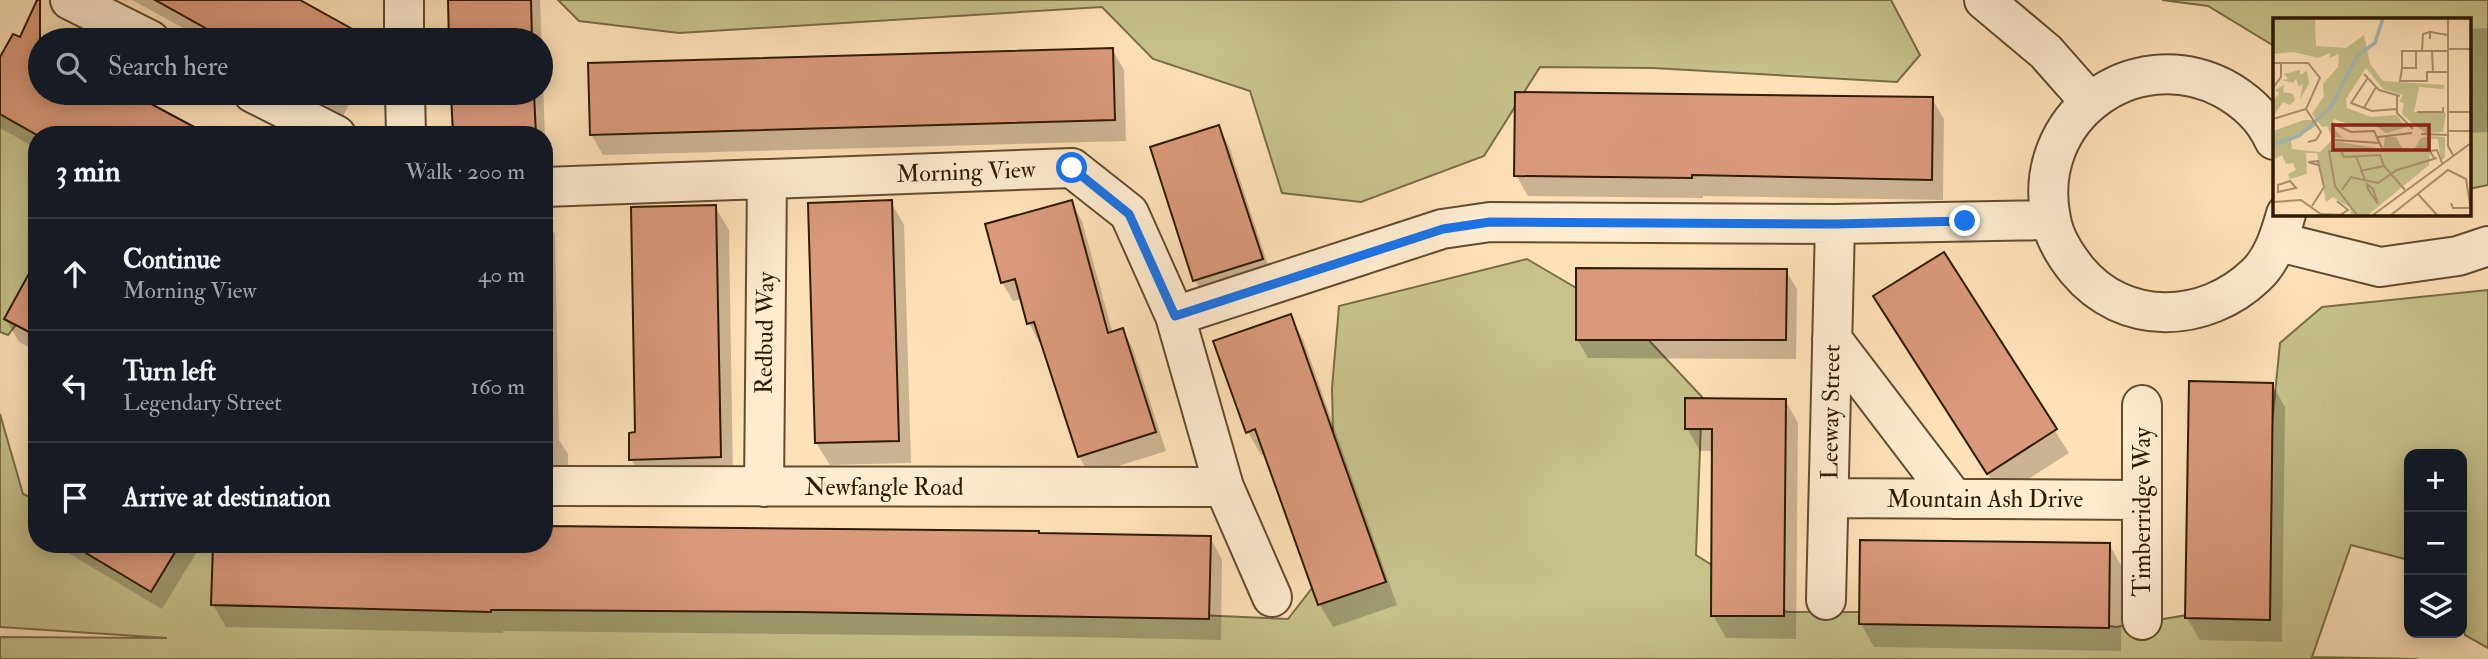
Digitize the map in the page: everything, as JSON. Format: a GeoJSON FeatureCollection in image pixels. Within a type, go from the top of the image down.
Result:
{"type":"FeatureCollection","features":[{"type":"Feature","properties":{"kind":"street"},"geometry":{"type":"LineString","coordinates":[[70,0],[126,28]]}},
{"type":"Feature","properties":{"kind":"street"},"geometry":{"type":"LineString","coordinates":[[404,0],[404,28]]}},
{"type":"Feature","properties":{"kind":"street"},"geometry":{"type":"LineString","coordinates":[[1984,0],[2046,52],[2090,102]]}},
{"type":"Feature","properties":{"kind":"street"},"geometry":{"type":"LineString","coordinates":[[2273,138],[2268,126],[2240,97],[2204,79],[2164,73],[2124,81],[2090,102],[2068,126],[2053,155],[2048,187],[2051,220],[2064,254],[2088,283],[2120,303],[2157,313],[2194,311],[2229,297],[2258,273],[2282,228],[2380,267],[2458,256],[2488,246]]}},
{"type":"Feature","properties":{"kind":"street"},"geometry":{"type":"LineString","coordinates":[[277,105],[318,126]]}},
{"type":"Feature","properties":{"kind":"street"},"geometry":{"type":"LineString","coordinates":[[405,105],[406,126]]}},
{"type":"Feature","properties":{"kind":"street","name":"Morning View"},"geometry":{"type":"LineString","coordinates":[[553,187],[1072,168],[1129,214],[1175,316],[1223,487],[1272,597]]}},
{"type":"Feature","properties":{"kind":"street","name":"Redbud Way"},"geometry":{"type":"LineString","coordinates":[[764,487],[766,179]]}},
{"type":"Feature","properties":{"kind":"street"},"geometry":{"type":"LineString","coordinates":[[1175,316],[1443,229],[1490,222],[1835,224],[2051,220]]}},
{"type":"Feature","properties":{"kind":"street","name":"Leeway Street"},"geometry":{"type":"LineString","coordinates":[[1826,600],[1835,224]]}},
{"type":"Feature","properties":{"kind":"street"},"geometry":{"type":"LineString","coordinates":[[1832,339],[1954,499]]}},
{"type":"Feature","properties":{"kind":"street","name":"Timberridge Way"},"geometry":{"type":"LineString","coordinates":[[2142,405],[2142,620]]}},
{"type":"Feature","properties":{"kind":"street","name":"Newfangle Road"},"geometry":{"type":"LineString","coordinates":[[553,486],[1223,487]]}},
{"type":"Feature","properties":{"kind":"street","name":"Mountain Ash Drive"},"geometry":{"type":"LineString","coordinates":[[1829,498],[2142,500]]}},
{"type":"Feature","properties":{"kind":"shaded area"},"geometry":{"type":"Polygon","coordinates":[[[558,0],[1891,0],[1920,55],[1897,82],[1653,68],[1540,67],[1484,156],[1361,202],[1282,193],[1250,91],[1153,59],[1102,7],[679,33],[579,21],[558,0]]]}},
{"type":"Feature","properties":{"kind":"shaded area"},"geometry":{"type":"Polygon","coordinates":[[[2162,0],[2488,0],[2488,185],[2470,189],[2470,18],[2273,18],[2273,45],[2208,6],[2162,0]]]}},
{"type":"Feature","properties":{"kind":"shaded area"},"geometry":{"type":"Polygon","coordinates":[[[0,99],[28,126],[28,309],[8,335],[0,332],[0,99]]]}},
{"type":"Feature","properties":{"kind":"shaded area"},"geometry":{"type":"Polygon","coordinates":[[[1527,259],[1629,319],[1702,397],[1696,555],[1787,612],[2016,612],[2116,627],[2228,608],[2262,526],[2280,343],[2322,307],[2488,290],[2488,648],[2467,636],[2467,449],[2404,449],[2404,559],[2351,545],[2312,657],[2417,659],[0,659],[0,637],[167,638],[0,627],[0,414],[23,494],[28,496],[28,553],[351,553],[1174,614],[1288,619],[1336,557],[1332,388],[1339,306],[1527,259]]]}},
{"type":"Feature","properties":{"kind":"building"},"geometry":{"type":"Polygon","coordinates":[[[37,0],[40,0],[40,28],[28,28],[28,105],[153,105],[192,126],[28,126],[28,130],[0,114],[0,57],[13,34],[20,37],[37,0]]]}},
{"type":"Feature","properties":{"kind":"building"},"geometry":{"type":"Polygon","coordinates":[[[155,0],[300,0],[350,28],[205,28],[155,0]]]}},
{"type":"Feature","properties":{"kind":"building"},"geometry":{"type":"Polygon","coordinates":[[[448,0],[531,0],[532,28],[449,28],[448,0]]]}},
{"type":"Feature","properties":{"kind":"building"},"geometry":{"type":"Polygon","coordinates":[[[1113,48],[1115,120],[590,135],[588,63],[1113,48]]]}},
{"type":"Feature","properties":{"kind":"building"},"geometry":{"type":"Polygon","coordinates":[[[1515,92],[1933,97],[1932,180],[1692,175],[1692,178],[1514,176],[1515,92]]]}},
{"type":"Feature","properties":{"kind":"building"},"geometry":{"type":"Polygon","coordinates":[[[452,105],[535,105],[536,126],[453,126],[452,105]]]}},
{"type":"Feature","properties":{"kind":"building"},"geometry":{"type":"Polygon","coordinates":[[[1219,125],[1263,259],[1193,281],[1150,147],[1219,125]]]}},
{"type":"Feature","properties":{"kind":"building"},"geometry":{"type":"Polygon","coordinates":[[[892,200],[899,441],[815,443],[808,203],[892,200]]]}},
{"type":"Feature","properties":{"kind":"building"},"geometry":{"type":"Polygon","coordinates":[[[1072,200],[1108,333],[1123,328],[1156,432],[1078,457],[1034,322],[1027,324],[1015,279],[1001,283],[985,224],[1072,200]]]}},
{"type":"Feature","properties":{"kind":"building"},"geometry":{"type":"Polygon","coordinates":[[[716,205],[721,457],[629,460],[629,433],[635,432],[631,207],[716,205]]]}},
{"type":"Feature","properties":{"kind":"building"},"geometry":{"type":"Polygon","coordinates":[[[1944,252],[2057,429],[1987,474],[1873,296],[1944,252]]]}},
{"type":"Feature","properties":{"kind":"building"},"geometry":{"type":"Polygon","coordinates":[[[1576,268],[1787,269],[1786,340],[1576,340],[1576,268]]]}},
{"type":"Feature","properties":{"kind":"building"},"geometry":{"type":"Polygon","coordinates":[[[28,275],[28,331],[4,319],[28,275]]]}},
{"type":"Feature","properties":{"kind":"building"},"geometry":{"type":"Polygon","coordinates":[[[1291,314],[1386,582],[1318,605],[1255,429],[1246,433],[1213,341],[1291,314]]]}},
{"type":"Feature","properties":{"kind":"building"},"geometry":{"type":"Polygon","coordinates":[[[2189,381],[2273,383],[2270,620],[2185,618],[2189,381]]]}},
{"type":"Feature","properties":{"kind":"building"},"geometry":{"type":"Polygon","coordinates":[[[1685,398],[1786,399],[1784,616],[1711,616],[1712,429],[1685,429],[1685,398]]]}},
{"type":"Feature","properties":{"kind":"building"},"geometry":{"type":"Polygon","coordinates":[[[553,526],[1039,531],[1211,536],[1209,619],[800,612],[491,612],[211,605],[213,553],[553,553],[553,526]]]}},
{"type":"Feature","properties":{"kind":"building"},"geometry":{"type":"Polygon","coordinates":[[[1860,540],[2110,543],[2109,628],[1859,624],[1860,540]]]}},
{"type":"Feature","properties":{"kind":"building"},"geometry":{"type":"Polygon","coordinates":[[[86,553],[175,553],[151,592],[86,553]]]}},
{"type":"Feature","properties":{"kind":"route"},"geometry":{"type":"LineString","coordinates":[[1072,168],[1129,214],[1175,316],[1443,229],[1490,222],[1835,224],[1965,221]]}}]}
